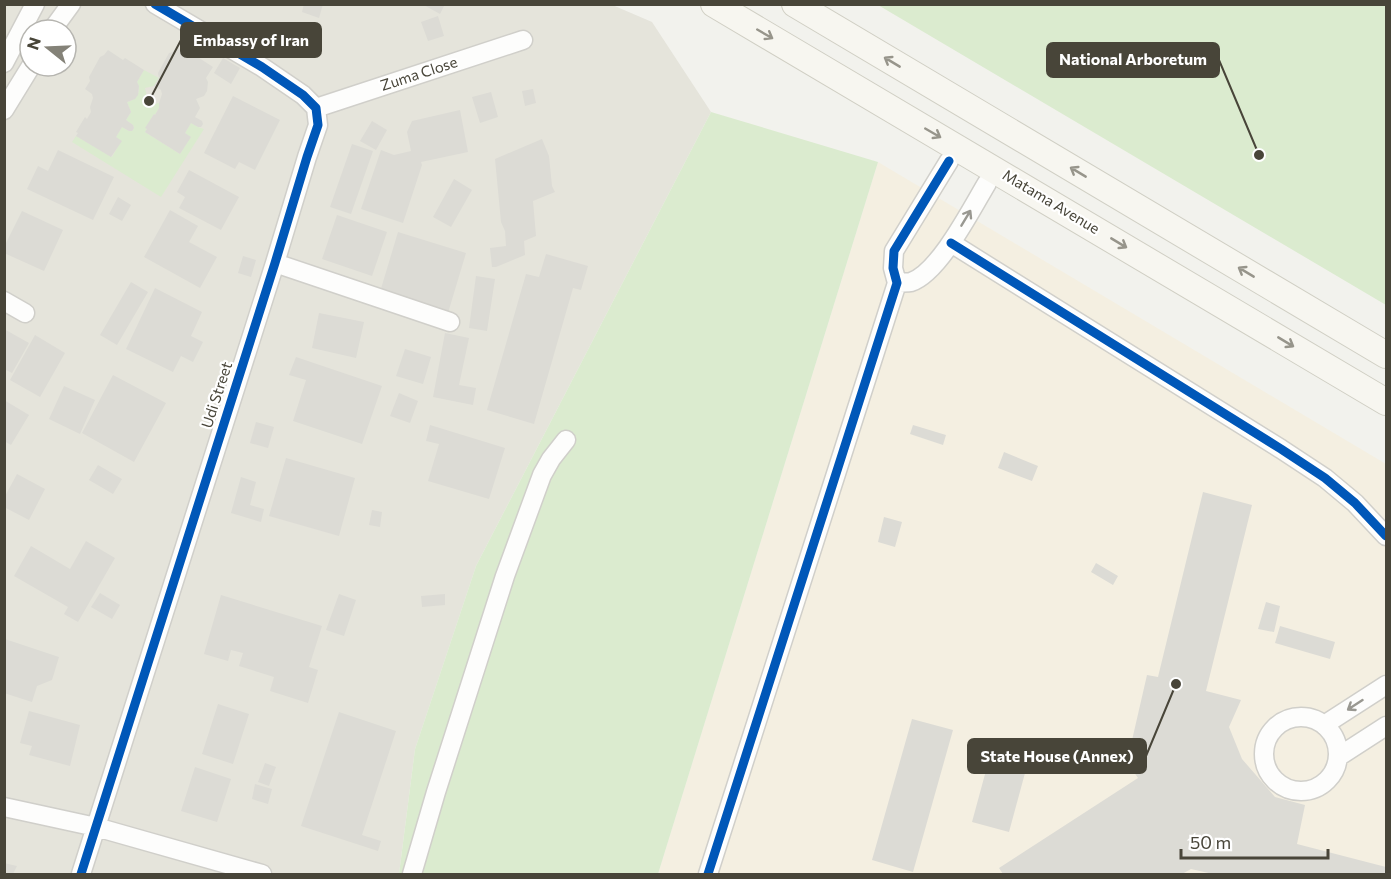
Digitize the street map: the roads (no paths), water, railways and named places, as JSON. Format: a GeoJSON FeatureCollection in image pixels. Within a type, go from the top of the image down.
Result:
{"type":"FeatureCollection","features":[{"type":"Feature","properties":{"kind":"main road","name":"Matama Avenue"},"geometry":{"type":"LineString","coordinates":[[714,4],[1386,402]]}},
{"type":"Feature","properties":{"kind":"main road"},"geometry":{"type":"LineString","coordinates":[[795,4],[1386,355]]}},
{"type":"Feature","properties":{"kind":"main road"},"geometry":{"type":"LineString","coordinates":[[1186,283],[1206,248]]}},
{"type":"Feature","properties":{"kind":"street"},"geometry":{"type":"LineString","coordinates":[[4,63],[35,4]]}},
{"type":"Feature","properties":{"kind":"street"},"geometry":{"type":"LineString","coordinates":[[60,18],[70,4]]}},
{"type":"Feature","properties":{"kind":"street"},"geometry":{"type":"LineString","coordinates":[[155,4],[262,67],[303,95],[316,108]]}},
{"type":"Feature","properties":{"kind":"street","name":"Zuma Close"},"geometry":{"type":"LineString","coordinates":[[316,108],[523,40]]}},
{"type":"Feature","properties":{"kind":"street"},"geometry":{"type":"LineString","coordinates":[[4,110],[24,78]]}},
{"type":"Feature","properties":{"kind":"street","name":"Udi Street"},"geometry":{"type":"LineString","coordinates":[[81,874],[318,125],[316,108]]}},
{"type":"Feature","properties":{"kind":"street"},"geometry":{"type":"LineString","coordinates":[[708,874],[897,283],[892,268],[894,251],[949,161]]}},
{"type":"Feature","properties":{"kind":"street"},"geometry":{"type":"LineString","coordinates":[[897,283],[911,282],[929,271],[951,243],[987,183]]}},
{"type":"Feature","properties":{"kind":"street"},"geometry":{"type":"LineString","coordinates":[[951,243],[1325,478],[1355,503],[1386,536]]}},
{"type":"Feature","properties":{"kind":"street"},"geometry":{"type":"LineString","coordinates":[[275,263],[450,322]]}},
{"type":"Feature","properties":{"kind":"street"},"geometry":{"type":"LineString","coordinates":[[4,301],[25,313]]}},
{"type":"Feature","properties":{"kind":"street"},"geometry":{"type":"LineString","coordinates":[[412,874],[509,566],[542,475],[566,440]]}},
{"type":"Feature","properties":{"kind":"street"},"geometry":{"type":"LineString","coordinates":[[1324,725],[1386,685]]}},
{"type":"Feature","properties":{"kind":"street"},"geometry":{"type":"LineString","coordinates":[[1289,718],[1314,719],[1324,725],[1332,734],[1337,745],[1338,757],[1335,769],[1328,780],[1307,792],[1295,792],[1283,788],[1266,770],[1263,758],[1264,745],[1269,734],[1278,724],[1289,718]]}},
{"type":"Feature","properties":{"kind":"street"},"geometry":{"type":"LineString","coordinates":[[1338,757],[1386,726]]}},
{"type":"Feature","properties":{"kind":"street"},"geometry":{"type":"LineString","coordinates":[[4,807],[96,827],[262,874]]}},
{"type":"Feature","properties":{"kind":"place","name":"Embassy of Iran"},"geometry":{"type":"Point","coordinates":[149,101]}},
{"type":"Feature","properties":{"kind":"place","name":"National Arboretum"},"geometry":{"type":"Point","coordinates":[1259,155]}},
{"type":"Feature","properties":{"kind":"place","name":"State House (Annex)"},"geometry":{"type":"Point","coordinates":[1176,684]}}]}
